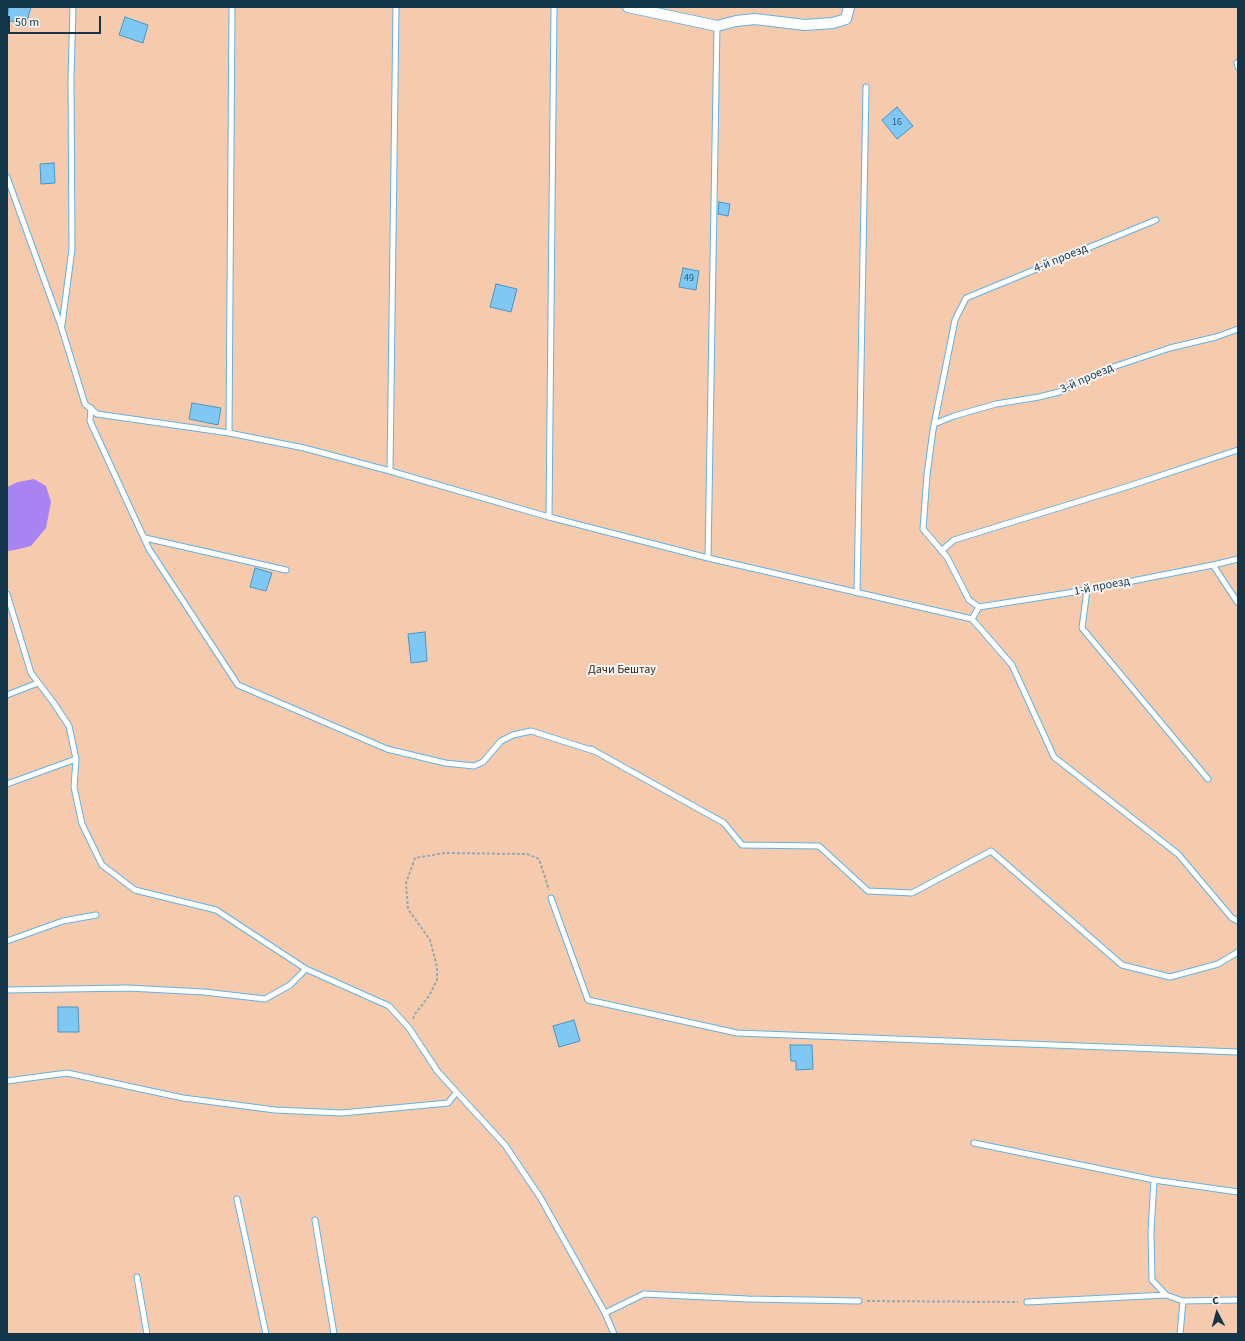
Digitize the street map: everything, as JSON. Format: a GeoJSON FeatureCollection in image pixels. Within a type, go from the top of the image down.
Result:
{"type":"FeatureCollection","features":[{"type":"Feature","properties":{"kind":"street"},"geometry":{"type":"LineString","coordinates":[[628,7],[717,26],[736,21],[755,19],[805,25],[834,24],[846,19],[849,7]]}},
{"type":"Feature","properties":{"kind":"lane"},"geometry":{"type":"LineString","coordinates":[[62,326],[72,249],[71,79],[73,7]]}},
{"type":"Feature","properties":{"kind":"lane"},"geometry":{"type":"LineString","coordinates":[[229,433],[232,7]]}},
{"type":"Feature","properties":{"kind":"lane"},"geometry":{"type":"LineString","coordinates":[[390,471],[396,7]]}},
{"type":"Feature","properties":{"kind":"lane"},"geometry":{"type":"LineString","coordinates":[[549,517],[554,7]]}},
{"type":"Feature","properties":{"kind":"lane"},"geometry":{"type":"LineString","coordinates":[[708,558],[717,26]]}},
{"type":"Feature","properties":{"kind":"lane"},"geometry":{"type":"LineString","coordinates":[[1238,62],[1238,67]]}},
{"type":"Feature","properties":{"kind":"lane"},"geometry":{"type":"LineString","coordinates":[[857,593],[866,87]]}},
{"type":"Feature","properties":{"kind":"lane"},"geometry":{"type":"LineString","coordinates":[[7,177],[62,326],[85,404],[97,414],[229,433],[304,448],[549,517],[708,558],[972,619],[1012,665],[1054,757],[1178,854],[1232,918],[1238,921]]}},
{"type":"Feature","properties":{"kind":"lane","name":"4-й проезд"},"geometry":{"type":"LineString","coordinates":[[934,424],[955,320],[966,298],[1156,220]]}},
{"type":"Feature","properties":{"kind":"lane","name":"3-й проезд"},"geometry":{"type":"LineString","coordinates":[[934,424],[954,416],[996,404],[1059,392],[1110,368],[1170,348],[1216,337],[1238,329]]}},
{"type":"Feature","properties":{"kind":"lane"},"geometry":{"type":"LineString","coordinates":[[91,408],[90,421],[149,549],[238,685],[387,749],[445,763],[474,766],[483,762],[501,741],[513,735],[531,731],[593,750],[724,823],[742,845],[819,846],[868,891],[912,893],[991,851],[1122,965],[1170,977],[1218,964],[1238,952]]}},
{"type":"Feature","properties":{"kind":"lane"},"geometry":{"type":"LineString","coordinates":[[934,424],[927,475],[924,529],[947,557],[968,600],[979,607],[972,619]]}},
{"type":"Feature","properties":{"kind":"lane"},"geometry":{"type":"LineString","coordinates":[[941,551],[954,540],[1129,486],[1238,450]]}},
{"type":"Feature","properties":{"kind":"lane"},"geometry":{"type":"LineString","coordinates":[[144,538],[286,570]]}},
{"type":"Feature","properties":{"kind":"lane","name":"1-й проезд"},"geometry":{"type":"LineString","coordinates":[[979,607],[1087,590],[1238,559]]}},
{"type":"Feature","properties":{"kind":"lane"},"geometry":{"type":"LineString","coordinates":[[1213,565],[1238,603]]}},
{"type":"Feature","properties":{"kind":"lane"},"geometry":{"type":"LineString","coordinates":[[1087,590],[1082,628],[1208,779]]}},
{"type":"Feature","properties":{"kind":"lane"},"geometry":{"type":"LineString","coordinates":[[7,594],[31,672],[69,726],[76,759],[74,786],[82,824],[102,865],[136,890],[216,910],[306,970],[389,1006],[409,1028],[438,1072],[505,1145],[540,1197],[605,1313],[614,1334]]}},
{"type":"Feature","properties":{"kind":"lane"},"geometry":{"type":"LineString","coordinates":[[7,695],[38,683]]}},
{"type":"Feature","properties":{"kind":"lane"},"geometry":{"type":"LineString","coordinates":[[7,784],[76,759]]}},
{"type":"Feature","properties":{"kind":"lane"},"geometry":{"type":"LineString","coordinates":[[551,898],[588,1000],[737,1033],[1238,1052]]}},
{"type":"Feature","properties":{"kind":"lane"},"geometry":{"type":"LineString","coordinates":[[7,941],[63,921],[96,915]]}},
{"type":"Feature","properties":{"kind":"lane"},"geometry":{"type":"LineString","coordinates":[[7,990],[128,988],[204,992],[265,999],[290,985],[306,970]]}},
{"type":"Feature","properties":{"kind":"lane"},"geometry":{"type":"LineString","coordinates":[[7,1082],[67,1073],[183,1098],[275,1110],[342,1113],[448,1103],[456,1093]]}},
{"type":"Feature","properties":{"kind":"lane"},"geometry":{"type":"LineString","coordinates":[[974,1143],[1154,1180],[1238,1192]]}},
{"type":"Feature","properties":{"kind":"lane"},"geometry":{"type":"LineString","coordinates":[[1154,1180],[1151,1232],[1152,1280],[1166,1295]]}},
{"type":"Feature","properties":{"kind":"lane"},"geometry":{"type":"LineString","coordinates":[[237,1199],[266,1334]]}},
{"type":"Feature","properties":{"kind":"lane"},"geometry":{"type":"LineString","coordinates":[[315,1220],[334,1334]]}},
{"type":"Feature","properties":{"kind":"lane"},"geometry":{"type":"LineString","coordinates":[[137,1277],[147,1334]]}},
{"type":"Feature","properties":{"kind":"lane"},"geometry":{"type":"LineString","coordinates":[[605,1313],[644,1294],[748,1299],[860,1301]]}},
{"type":"Feature","properties":{"kind":"lane"},"geometry":{"type":"LineString","coordinates":[[1026,1302],[1166,1295],[1183,1301],[1238,1300]]}},
{"type":"Feature","properties":{"kind":"lane"},"geometry":{"type":"LineString","coordinates":[[1180,1334],[1183,1301]]}},
{"type":"Feature","properties":{"kind":"path"},"geometry":{"type":"LineString","coordinates":[[409,1028],[415,1014],[429,996],[437,980],[436,967],[430,940],[408,908],[406,883],[415,858],[445,853],[527,854],[539,859],[544,869],[551,898]]}},
{"type":"Feature","properties":{"kind":"path"},"geometry":{"type":"LineString","coordinates":[[860,1301],[1036,1302]]}},
{"type":"Feature","properties":{"kind":"green space","name":"Дачи Бештау"},"geometry":{"type":"Polygon","coordinates":[[[7,7],[1238,7],[1238,1334],[7,1334],[7,7]]]}},
{"type":"Feature","properties":{"kind":"shaded area"},"geometry":{"type":"Polygon","coordinates":[[[34,479],[46,486],[51,502],[46,528],[31,546],[7,551],[7,487],[18,482],[34,479]]]}},
{"type":"Feature","properties":{"kind":"building"},"geometry":{"type":"Polygon","coordinates":[[[9,7],[31,7],[26,25],[7,20],[9,7]]]}},
{"type":"Feature","properties":{"kind":"building"},"geometry":{"type":"Polygon","coordinates":[[[125,17],[148,25],[143,43],[119,35],[125,17]]]}},
{"type":"Feature","properties":{"kind":"building"},"geometry":{"type":"Polygon","coordinates":[[[897,107],[913,126],[897,139],[882,120],[897,107]]]}},
{"type":"Feature","properties":{"kind":"building"},"geometry":{"type":"Polygon","coordinates":[[[54,163],[55,183],[41,184],[40,164],[54,163]]]}},
{"type":"Feature","properties":{"kind":"building"},"geometry":{"type":"Polygon","coordinates":[[[719,202],[730,204],[728,216],[718,214],[719,202]]]}},
{"type":"Feature","properties":{"kind":"building"},"geometry":{"type":"Polygon","coordinates":[[[683,268],[699,271],[696,290],[679,287],[683,268]]]}},
{"type":"Feature","properties":{"kind":"building"},"geometry":{"type":"Polygon","coordinates":[[[496,284],[517,289],[511,312],[490,307],[496,284]]]}},
{"type":"Feature","properties":{"kind":"building"},"geometry":{"type":"Polygon","coordinates":[[[192,403],[221,408],[218,425],[189,419],[192,403]]]}},
{"type":"Feature","properties":{"kind":"building"},"geometry":{"type":"Polygon","coordinates":[[[255,568],[272,573],[266,591],[250,587],[255,568]]]}},
{"type":"Feature","properties":{"kind":"building"},"geometry":{"type":"Polygon","coordinates":[[[425,632],[427,661],[411,663],[408,634],[425,632]]]}},
{"type":"Feature","properties":{"kind":"building"},"geometry":{"type":"Polygon","coordinates":[[[58,1007],[78,1007],[79,1032],[58,1032],[58,1007]]]}},
{"type":"Feature","properties":{"kind":"building"},"geometry":{"type":"Polygon","coordinates":[[[574,1020],[580,1041],[559,1047],[553,1026],[574,1020]]]}},
{"type":"Feature","properties":{"kind":"building"},"geometry":{"type":"Polygon","coordinates":[[[790,1045],[812,1045],[813,1069],[796,1070],[796,1061],[791,1061],[790,1045]]]}}]}
